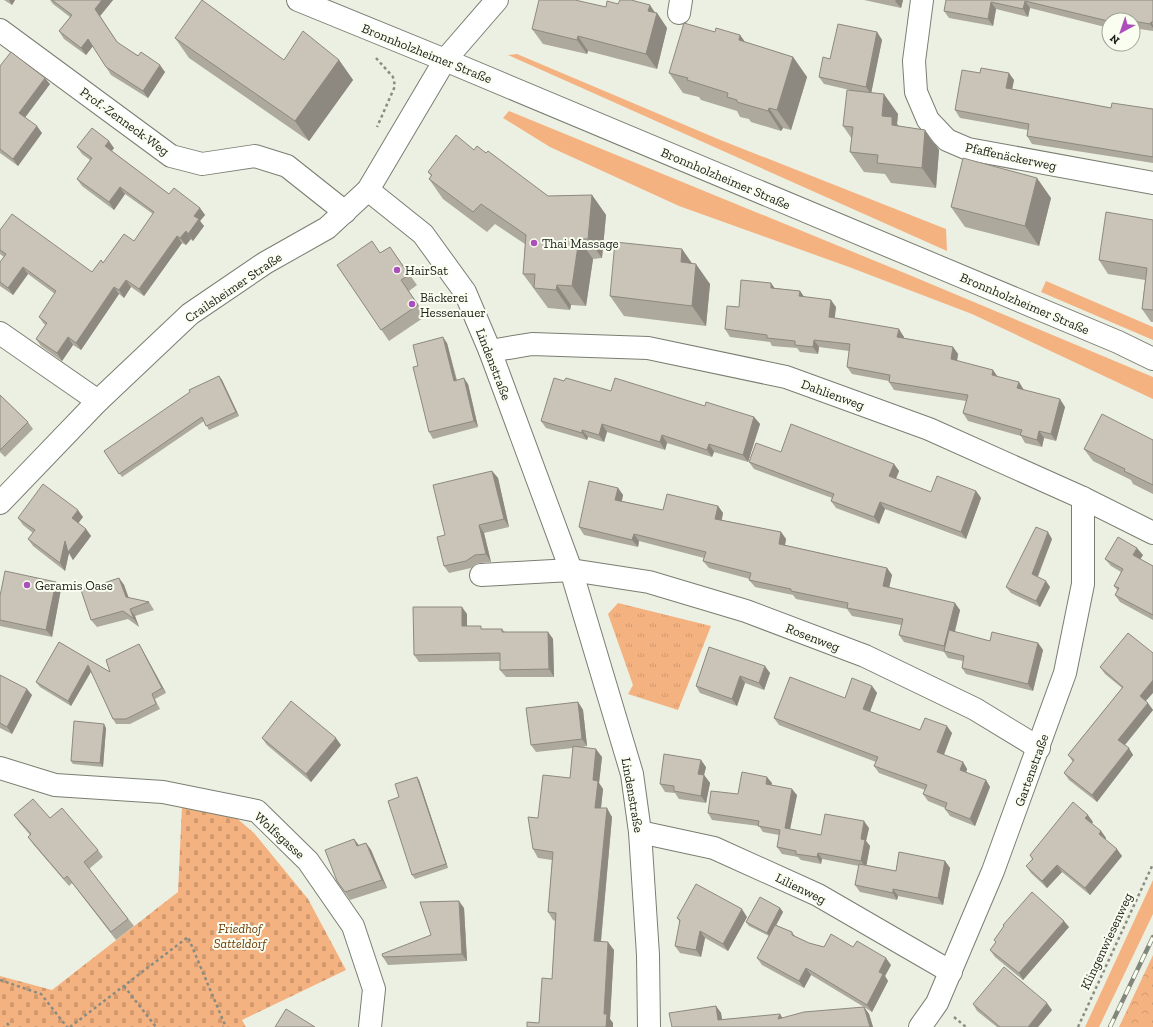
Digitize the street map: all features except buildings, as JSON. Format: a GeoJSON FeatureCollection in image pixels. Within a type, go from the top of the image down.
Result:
{"type":"FeatureCollection","features":[{"type":"Feature","properties":{"kind":"street","name":"Bronnholzheimer Straße"},"geometry":{"type":"LineString","coordinates":[[298,0],[445,60],[1118,342],[1153,359]]}},
{"type":"Feature","properties":{"kind":"street","name":"Crailsheimer Straße"},"geometry":{"type":"LineString","coordinates":[[0,503],[98,401],[190,314],[265,263],[327,228],[368,190],[445,60],[497,0]]}},
{"type":"Feature","properties":{"kind":"street","name":"Pfaffenäckerweg"},"geometry":{"type":"LineString","coordinates":[[922,0],[914,61],[916,92],[928,120],[947,140],[968,149],[1153,183]]}},
{"type":"Feature","properties":{"kind":"street","name":"Prof.-Zenneck-Weg"},"geometry":{"type":"LineString","coordinates":[[0,30],[171,156],[202,164],[256,156],[287,166],[345,212]]}},
{"type":"Feature","properties":{"kind":"street","name":"Lindenstraße"},"geometry":{"type":"LineString","coordinates":[[368,190],[423,234],[465,292],[490,351],[571,570],[632,774],[640,832],[648,955],[649,1027]]}},
{"type":"Feature","properties":{"kind":"street"},"geometry":{"type":"LineString","coordinates":[[0,333],[98,401]]}},
{"type":"Feature","properties":{"kind":"street","name":"Dahlienweg"},"geometry":{"type":"LineString","coordinates":[[490,351],[532,344],[648,348],[786,377],[929,429],[1083,498],[1153,533]]}},
{"type":"Feature","properties":{"kind":"street","name":"Gartenstraße"},"geometry":{"type":"LineString","coordinates":[[920,1027],[937,1003],[993,871],[1065,673],[1083,584],[1083,498]]}},
{"type":"Feature","properties":{"kind":"street"},"geometry":{"type":"LineString","coordinates":[[481,575],[571,570]]}},
{"type":"Feature","properties":{"kind":"street","name":"Rosenweg"},"geometry":{"type":"LineString","coordinates":[[571,570],[649,582],[746,612],[865,656],[975,709],[1039,748]]}},
{"type":"Feature","properties":{"kind":"street","name":"Wolfsgasse"},"geometry":{"type":"LineString","coordinates":[[0,768],[55,785],[163,792],[257,811],[308,861],[353,926],[374,989],[370,1027]]}},
{"type":"Feature","properties":{"kind":"street","name":"Lilienweg"},"geometry":{"type":"LineString","coordinates":[[640,832],[714,848],[818,895],[951,972]]}},
{"type":"Feature","properties":{"kind":"path"},"geometry":{"type":"LineString","coordinates":[[370,54],[378,59],[393,77],[395,86],[374,134]]}},
{"type":"Feature","properties":{"kind":"path","name":"Klingenwiesenweg"},"geometry":{"type":"LineString","coordinates":[[1078,1027],[1153,864]]}},
{"type":"Feature","properties":{"kind":"path"},"geometry":{"type":"LineString","coordinates":[[0,980],[41,994],[68,1027],[188,936],[225,1025],[223,1027]]}},
{"type":"Feature","properties":{"kind":"path"},"geometry":{"type":"LineString","coordinates":[[124,986],[156,1027]]}},
{"type":"Feature","properties":{"kind":"path"},"geometry":{"type":"LineString","coordinates":[[7,1023],[10,1027]]}},
{"type":"Feature","properties":{"kind":"green space"},"geometry":{"type":"Polygon","coordinates":[[[517,54],[718,139],[946,229],[947,251],[508,55],[517,54]]]}},
{"type":"Feature","properties":{"kind":"green space"},"geometry":{"type":"Polygon","coordinates":[[[509,111],[907,274],[1153,377],[1153,399],[972,314],[849,267],[679,206],[550,147],[503,118],[509,111]]]}},
{"type":"Feature","properties":{"kind":"green space"},"geometry":{"type":"Polygon","coordinates":[[[1046,281],[1153,327],[1153,340],[1041,292],[1046,281]]]}},
{"type":"Feature","properties":{"kind":"green space"},"geometry":{"type":"Polygon","coordinates":[[[618,603],[711,626],[678,710],[628,694],[633,685],[608,614],[618,603]]]}},
{"type":"Feature","properties":{"kind":"green space","name":"Friedhof Satteldorf"},"geometry":{"type":"Polygon","coordinates":[[[182,806],[233,815],[254,833],[308,899],[346,970],[242,1020],[246,1027],[0,1027],[0,976],[52,990],[178,892],[182,806]]]}},
{"type":"Feature","properties":{"kind":"green space"},"geometry":{"type":"Polygon","coordinates":[[[1153,880],[1153,914],[1099,1027],[1085,1027],[1153,880]]]}},
{"type":"Feature","properties":{"kind":"green space"},"geometry":{"type":"Polygon","coordinates":[[[1153,955],[1153,1027],[1119,1027],[1153,955]]]}},
{"type":"Feature","properties":{"kind":"railway"},"geometry":{"type":"LineString","coordinates":[[1110,1027],[1153,937]]}},
{"type":"Feature","properties":{"kind":"place","name":"Thai Massage"},"geometry":{"type":"Point","coordinates":[534,243]}},
{"type":"Feature","properties":{"kind":"place","name":"HairSat"},"geometry":{"type":"Point","coordinates":[397,270]}},
{"type":"Feature","properties":{"kind":"place","name":"Bäckerei Hessenauer"},"geometry":{"type":"Point","coordinates":[412,304]}},
{"type":"Feature","properties":{"kind":"place","name":"Geramis Oase"},"geometry":{"type":"Point","coordinates":[27,585]}}]}
